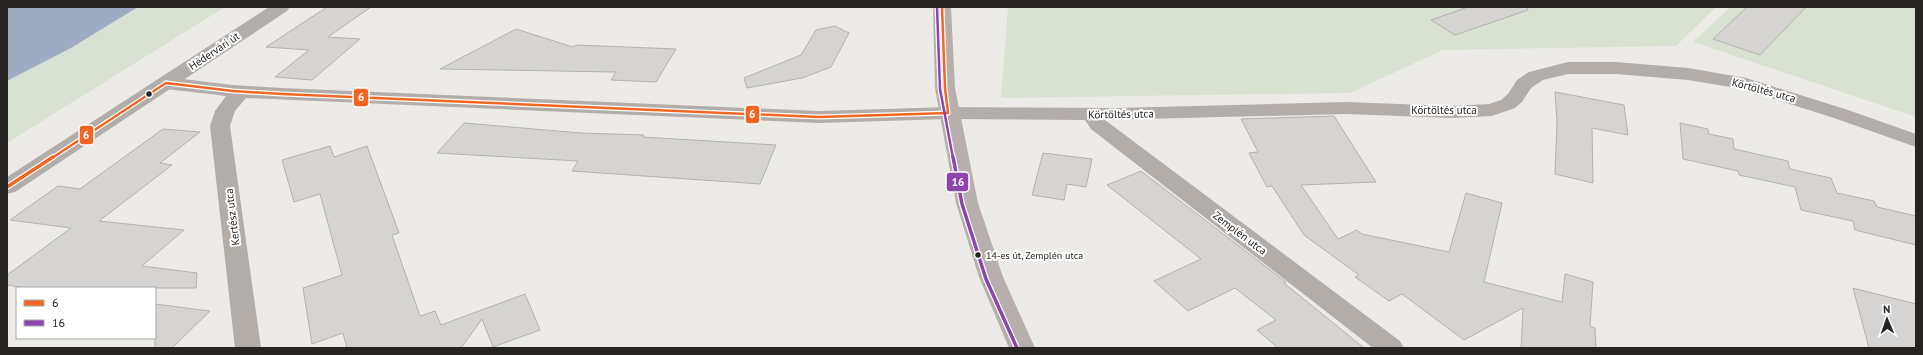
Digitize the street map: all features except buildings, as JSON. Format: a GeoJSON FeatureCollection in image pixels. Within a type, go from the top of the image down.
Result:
{"type":"FeatureCollection","features":[{"type":"Feature","properties":{"kind":"main road"},"geometry":{"type":"LineString","coordinates":[[942,7],[945,88],[948,114],[967,203],[976,237],[991,277],[1022,348]]}},
{"type":"Feature","properties":{"kind":"street","name":"Hédervári út"},"geometry":{"type":"LineString","coordinates":[[7,188],[281,7]]}},
{"type":"Feature","properties":{"kind":"street","name":"Körtöltés utca"},"geometry":{"type":"LineString","coordinates":[[948,114],[1092,114],[1346,108],[1429,112],[1492,110],[1508,104],[1515,98],[1524,84],[1536,76],[1568,68],[1616,68],[1688,74],[1746,84],[1842,114],[1916,141]]}},
{"type":"Feature","properties":{"kind":"street"},"geometry":{"type":"LineString","coordinates":[[166,83],[241,92],[819,117],[948,114]]}},
{"type":"Feature","properties":{"kind":"street","name":"Kertész utca"},"geometry":{"type":"LineString","coordinates":[[241,92],[226,108],[221,118],[220,126],[248,348]]}},
{"type":"Feature","properties":{"kind":"street","name":"Zemplén utca"},"geometry":{"type":"LineString","coordinates":[[1092,114],[1098,125],[1391,348]]}},
{"type":"Feature","properties":{"kind":"green space"},"geometry":{"type":"Polygon","coordinates":[[[138,7],[225,7],[7,143],[7,81],[71,48],[138,7]]]}},
{"type":"Feature","properties":{"kind":"green space"},"geometry":{"type":"Polygon","coordinates":[[[1008,7],[1716,7],[1676,46],[1443,50],[1350,93],[1001,98],[1008,7]]]}},
{"type":"Feature","properties":{"kind":"green space"},"geometry":{"type":"Polygon","coordinates":[[[1730,7],[1916,7],[1916,117],[1693,42],[1730,7]]]}},
{"type":"Feature","properties":{"kind":"water"},"geometry":{"type":"Polygon","coordinates":[[[7,7],[138,7],[71,48],[7,81],[7,7]]]}},
{"type":"Feature","properties":{"kind":"transit line","name":"16"},"geometry":{"type":"LineString","coordinates":[[937,7],[940,89],[962,204],[986,279],[1017,348]]}},
{"type":"Feature","properties":{"kind":"transit line","name":"6"},"geometry":{"type":"LineString","coordinates":[[942,7],[945,88],[948,113]]}},
{"type":"Feature","properties":{"kind":"transit line","name":"6"},"geometry":{"type":"LineString","coordinates":[[166,83],[233,91],[282,94],[819,117],[948,113]]}},
{"type":"Feature","properties":{"kind":"transit line","name":"6"},"geometry":{"type":"LineString","coordinates":[[7,187],[166,83]]}},
{"type":"Feature","properties":{"kind":"place","name":"14-es út, Zemplén utca"},"geometry":{"type":"Point","coordinates":[978,255]}}]}
